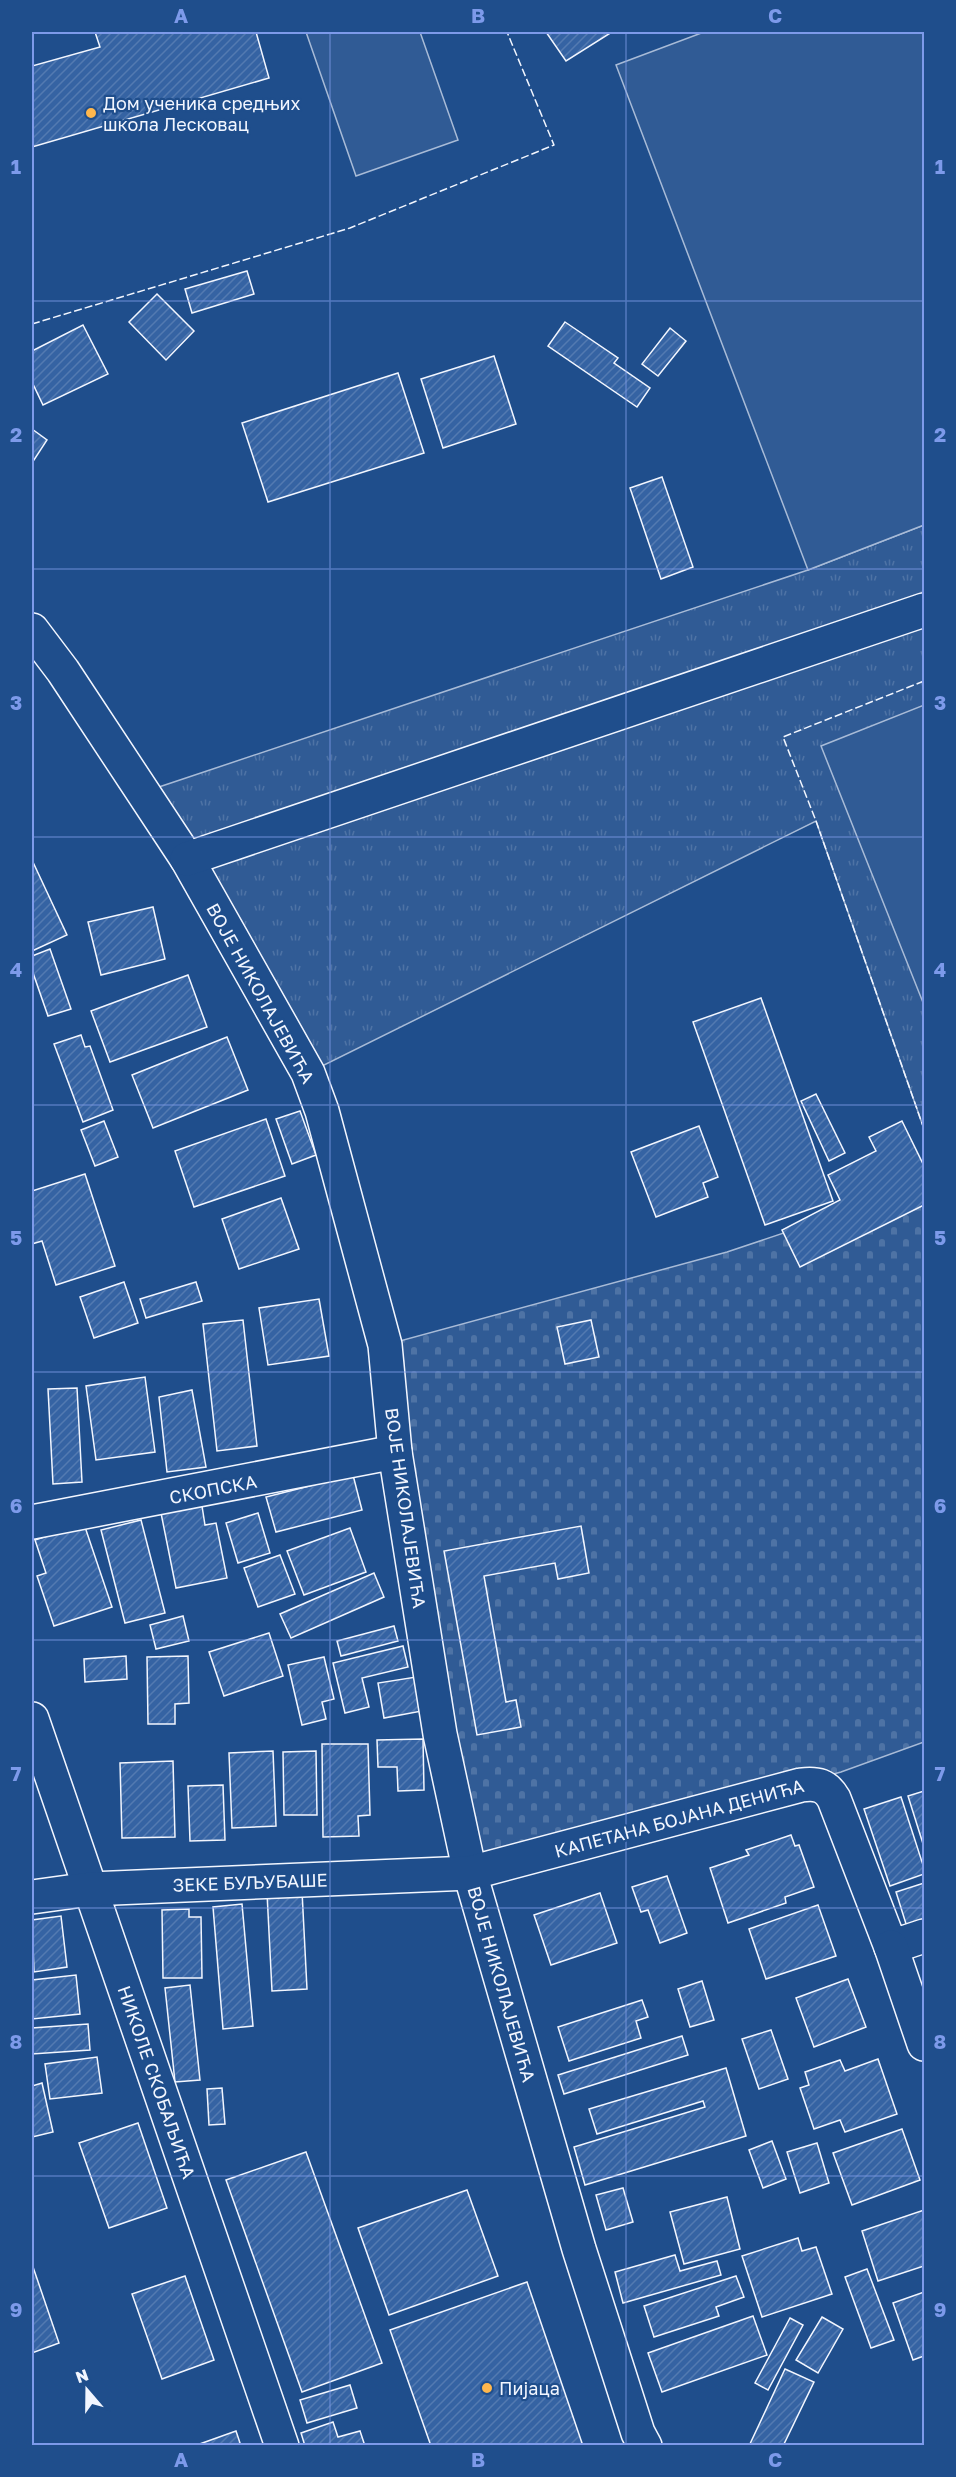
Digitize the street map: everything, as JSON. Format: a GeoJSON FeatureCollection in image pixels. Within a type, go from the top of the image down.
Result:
{"type":"FeatureCollection","features":[{"type":"Feature","properties":{"kind":"street"},"geometry":{"type":"LineString","coordinates":[[187,859],[924,610]]}},
{"type":"Feature","properties":{"kind":"street","name":"ВОЈЕ НИКОЛАЈЕВИЋА"},"geometry":{"type":"LineString","coordinates":[[32,630],[63,670],[187,859],[308,1072],[322,1111],[385,1345],[395,1452],[440,1734],[470,1873],[579,2249],[638,2433],[645,2445]]}},
{"type":"Feature","properties":{"kind":"street","name":"СКОПСКА"},"geometry":{"type":"LineString","coordinates":[[32,1522],[395,1452]]}},
{"type":"Feature","properties":{"kind":"street","name":"НИКОЛЕ СКОБАЉИЋА"},"geometry":{"type":"LineString","coordinates":[[34,1736],[90,1888],[282,2445]]}},
{"type":"Feature","properties":{"kind":"street","name":"КАПЕТАНА БОЈАНА ДЕНИЋА"},"geometry":{"type":"LineString","coordinates":[[470,1873],[815,1783],[828,1789],[834,1799],[891,1947]]}},
{"type":"Feature","properties":{"kind":"street","name":"ЗЕКЕ БУЉУБАШЕ"},"geometry":{"type":"LineString","coordinates":[[32,1897],[90,1888],[470,1873]]}},
{"type":"Feature","properties":{"kind":"street"},"geometry":{"type":"LineString","coordinates":[[924,1936],[891,1947],[924,2044]]}},
{"type":"Feature","properties":{"kind":"green space"},"geometry":{"type":"Polygon","coordinates":[[[924,525],[924,1129],[816,821],[308,1073],[141,793],[808,570],[924,525]]]}},
{"type":"Feature","properties":{"kind":"green space"},"geometry":{"type":"Polygon","coordinates":[[[924,1186],[924,1742],[841,1772],[470,1873],[385,1345],[727,1252],[924,1186]]]}},
{"type":"Feature","properties":{"kind":"shaded area"},"geometry":{"type":"Polygon","coordinates":[[[306,32],[420,32],[458,140],[356,176],[306,32]]]}},
{"type":"Feature","properties":{"kind":"shaded area"},"geometry":{"type":"Polygon","coordinates":[[[704,32],[924,32],[924,525],[808,570],[616,65],[704,32]]]}},
{"type":"Feature","properties":{"kind":"shaded area"},"geometry":{"type":"Polygon","coordinates":[[[924,705],[924,1005],[821,746],[924,705]]]}},
{"type":"Feature","properties":{"kind":"building","name":"Дом ученика средњих школа Лесковац"},"geometry":{"type":"Polygon","coordinates":[[[95,32],[256,32],[269,78],[32,147],[32,66],[100,47],[95,32]]]}},
{"type":"Feature","properties":{"kind":"building"},"geometry":{"type":"Polygon","coordinates":[[[546,32],[612,32],[566,61],[546,32]]]}},
{"type":"Feature","properties":{"kind":"building"},"geometry":{"type":"Polygon","coordinates":[[[247,271],[254,294],[192,313],[185,289],[247,271]]]}},
{"type":"Feature","properties":{"kind":"building"},"geometry":{"type":"Polygon","coordinates":[[[157,294],[194,331],[166,360],[129,322],[157,294]]]}},
{"type":"Feature","properties":{"kind":"building"},"geometry":{"type":"Polygon","coordinates":[[[565,322],[618,358],[614,363],[650,388],[637,407],[548,346],[565,322]]]}},
{"type":"Feature","properties":{"kind":"building"},"geometry":{"type":"Polygon","coordinates":[[[83,325],[108,374],[43,405],[32,382],[32,351],[83,325]]]}},
{"type":"Feature","properties":{"kind":"building"},"geometry":{"type":"Polygon","coordinates":[[[670,328],[686,341],[658,376],[642,364],[670,328]]]}},
{"type":"Feature","properties":{"kind":"building"},"geometry":{"type":"Polygon","coordinates":[[[494,356],[516,424],[443,448],[421,379],[494,356]]]}},
{"type":"Feature","properties":{"kind":"building"},"geometry":{"type":"Polygon","coordinates":[[[398,373],[424,453],[268,502],[242,423],[398,373]]]}},
{"type":"Feature","properties":{"kind":"building"},"geometry":{"type":"Polygon","coordinates":[[[32,429],[47,440],[32,463],[32,429]]]}},
{"type":"Feature","properties":{"kind":"building"},"geometry":{"type":"Polygon","coordinates":[[[662,477],[693,567],[661,579],[630,488],[662,477]]]}},
{"type":"Feature","properties":{"kind":"building"},"geometry":{"type":"Polygon","coordinates":[[[32,860],[67,935],[32,951],[32,860]]]}},
{"type":"Feature","properties":{"kind":"building"},"geometry":{"type":"Polygon","coordinates":[[[153,907],[165,959],[101,975],[88,922],[153,907]]]}},
{"type":"Feature","properties":{"kind":"building"},"geometry":{"type":"Polygon","coordinates":[[[50,949],[71,1009],[48,1016],[32,970],[32,956],[50,949]]]}},
{"type":"Feature","properties":{"kind":"building"},"geometry":{"type":"Polygon","coordinates":[[[188,975],[207,1027],[110,1062],[91,1011],[188,975]]]}},
{"type":"Feature","properties":{"kind":"building"},"geometry":{"type":"Polygon","coordinates":[[[761,998],[833,1201],[765,1225],[693,1022],[761,998]]]}},
{"type":"Feature","properties":{"kind":"building"},"geometry":{"type":"Polygon","coordinates":[[[81,1035],[85,1047],[90,1046],[113,1110],[83,1122],[54,1044],[81,1035]]]}},
{"type":"Feature","properties":{"kind":"building"},"geometry":{"type":"Polygon","coordinates":[[[227,1037],[248,1090],[153,1128],[132,1075],[227,1037]]]}},
{"type":"Feature","properties":{"kind":"building"},"geometry":{"type":"Polygon","coordinates":[[[816,1094],[845,1153],[829,1161],[801,1101],[816,1094]]]}},
{"type":"Feature","properties":{"kind":"building"},"geometry":{"type":"Polygon","coordinates":[[[300,1111],[316,1155],[292,1164],[276,1119],[300,1111]]]}},
{"type":"Feature","properties":{"kind":"building"},"geometry":{"type":"Polygon","coordinates":[[[266,1119],[285,1176],[194,1207],[175,1151],[266,1119]]]}},
{"type":"Feature","properties":{"kind":"building"},"geometry":{"type":"Polygon","coordinates":[[[104,1121],[118,1157],[95,1166],[81,1130],[104,1121]]]}},
{"type":"Feature","properties":{"kind":"building"},"geometry":{"type":"Polygon","coordinates":[[[902,1121],[924,1166],[924,1205],[800,1267],[782,1230],[840,1200],[828,1175],[876,1151],[869,1137],[902,1121]]]}},
{"type":"Feature","properties":{"kind":"building"},"geometry":{"type":"Polygon","coordinates":[[[699,1126],[718,1177],[703,1183],[708,1197],[656,1217],[631,1152],[699,1126]]]}},
{"type":"Feature","properties":{"kind":"building"},"geometry":{"type":"Polygon","coordinates":[[[85,1174],[115,1266],[56,1285],[42,1241],[32,1244],[32,1191],[85,1174]]]}},
{"type":"Feature","properties":{"kind":"building"},"geometry":{"type":"Polygon","coordinates":[[[281,1198],[299,1249],[239,1269],[222,1219],[281,1198]]]}},
{"type":"Feature","properties":{"kind":"building"},"geometry":{"type":"Polygon","coordinates":[[[124,1282],[138,1323],[94,1338],[80,1297],[124,1282]]]}},
{"type":"Feature","properties":{"kind":"building"},"geometry":{"type":"Polygon","coordinates":[[[196,1282],[202,1301],[146,1318],[140,1299],[196,1282]]]}},
{"type":"Feature","properties":{"kind":"building"},"geometry":{"type":"Polygon","coordinates":[[[319,1299],[329,1356],[268,1365],[259,1308],[319,1299]]]}},
{"type":"Feature","properties":{"kind":"building"},"geometry":{"type":"Polygon","coordinates":[[[243,1320],[257,1446],[217,1451],[203,1324],[243,1320]]]}},
{"type":"Feature","properties":{"kind":"building"},"geometry":{"type":"Polygon","coordinates":[[[591,1320],[599,1357],[565,1364],[557,1327],[591,1320]]]}},
{"type":"Feature","properties":{"kind":"building"},"geometry":{"type":"Polygon","coordinates":[[[145,1377],[155,1452],[96,1460],[86,1386],[145,1377]]]}},
{"type":"Feature","properties":{"kind":"building"},"geometry":{"type":"Polygon","coordinates":[[[77,1388],[82,1482],[53,1484],[48,1389],[77,1388]]]}},
{"type":"Feature","properties":{"kind":"building"},"geometry":{"type":"Polygon","coordinates":[[[192,1390],[206,1467],[167,1472],[159,1397],[192,1390]]]}},
{"type":"Feature","properties":{"kind":"building"},"geometry":{"type":"Polygon","coordinates":[[[353,1475],[362,1510],[276,1532],[266,1497],[353,1475]]]}},
{"type":"Feature","properties":{"kind":"building"},"geometry":{"type":"Polygon","coordinates":[[[202,1506],[205,1525],[216,1523],[227,1578],[176,1588],[161,1513],[202,1506]]]}},
{"type":"Feature","properties":{"kind":"building"},"geometry":{"type":"Polygon","coordinates":[[[258,1513],[270,1553],[238,1563],[226,1523],[258,1513]]]}},
{"type":"Feature","properties":{"kind":"building"},"geometry":{"type":"Polygon","coordinates":[[[141,1520],[165,1613],[125,1623],[101,1530],[141,1520]]]}},
{"type":"Feature","properties":{"kind":"building"},"geometry":{"type":"Polygon","coordinates":[[[84,1524],[112,1607],[54,1626],[37,1576],[46,1573],[35,1540],[84,1524]]]}},
{"type":"Feature","properties":{"kind":"building"},"geometry":{"type":"Polygon","coordinates":[[[581,1526],[589,1573],[558,1579],[555,1563],[484,1576],[506,1702],[516,1700],[521,1727],[477,1735],[444,1551],[581,1526]]]}},
{"type":"Feature","properties":{"kind":"building"},"geometry":{"type":"Polygon","coordinates":[[[350,1528],[366,1572],[304,1595],[287,1551],[350,1528]]]}},
{"type":"Feature","properties":{"kind":"building"},"geometry":{"type":"Polygon","coordinates":[[[280,1555],[295,1594],[258,1607],[244,1568],[280,1555]]]}},
{"type":"Feature","properties":{"kind":"building"},"geometry":{"type":"Polygon","coordinates":[[[374,1573],[384,1597],[291,1638],[280,1614],[374,1573]]]}},
{"type":"Feature","properties":{"kind":"building"},"geometry":{"type":"Polygon","coordinates":[[[183,1616],[189,1641],[156,1649],[150,1625],[183,1616]]]}},
{"type":"Feature","properties":{"kind":"building"},"geometry":{"type":"Polygon","coordinates":[[[394,1626],[398,1641],[341,1656],[337,1641],[394,1626]]]}},
{"type":"Feature","properties":{"kind":"building"},"geometry":{"type":"Polygon","coordinates":[[[269,1633],[283,1676],[224,1696],[209,1652],[269,1633]]]}},
{"type":"Feature","properties":{"kind":"building"},"geometry":{"type":"Polygon","coordinates":[[[403,1646],[408,1667],[362,1678],[369,1707],[345,1713],[333,1663],[403,1646]]]}},
{"type":"Feature","properties":{"kind":"building"},"geometry":{"type":"Polygon","coordinates":[[[126,1656],[127,1679],[85,1682],[84,1659],[126,1656]]]}},
{"type":"Feature","properties":{"kind":"building"},"geometry":{"type":"Polygon","coordinates":[[[188,1656],[189,1703],[175,1704],[175,1724],[148,1724],[147,1657],[188,1656]]]}},
{"type":"Feature","properties":{"kind":"building"},"geometry":{"type":"Polygon","coordinates":[[[324,1657],[334,1699],[322,1702],[326,1719],[302,1725],[288,1665],[324,1657]]]}},
{"type":"Feature","properties":{"kind":"building"},"geometry":{"type":"Polygon","coordinates":[[[416,1677],[422,1711],[384,1718],[378,1683],[416,1677]]]}},
{"type":"Feature","properties":{"kind":"building"},"geometry":{"type":"Polygon","coordinates":[[[423,1739],[424,1790],[398,1791],[397,1767],[378,1767],[377,1740],[423,1739]]]}},
{"type":"Feature","properties":{"kind":"building"},"geometry":{"type":"Polygon","coordinates":[[[322,1744],[368,1744],[370,1815],[358,1816],[359,1836],[323,1837],[322,1744]]]}},
{"type":"Feature","properties":{"kind":"building"},"geometry":{"type":"Polygon","coordinates":[[[273,1751],[276,1826],[232,1828],[229,1753],[273,1751]]]}},
{"type":"Feature","properties":{"kind":"building"},"geometry":{"type":"Polygon","coordinates":[[[316,1751],[317,1815],[284,1815],[283,1752],[316,1751]]]}},
{"type":"Feature","properties":{"kind":"building"},"geometry":{"type":"Polygon","coordinates":[[[173,1761],[175,1837],[122,1838],[120,1763],[173,1761]]]}},
{"type":"Feature","properties":{"kind":"building"},"geometry":{"type":"Polygon","coordinates":[[[223,1785],[225,1840],[190,1841],[188,1786],[223,1785]]]}},
{"type":"Feature","properties":{"kind":"building"},"geometry":{"type":"Polygon","coordinates":[[[924,1791],[924,1847],[908,1796],[924,1791]]]}},
{"type":"Feature","properties":{"kind":"building"},"geometry":{"type":"Polygon","coordinates":[[[901,1797],[924,1874],[890,1886],[864,1809],[901,1797]]]}},
{"type":"Feature","properties":{"kind":"building"},"geometry":{"type":"Polygon","coordinates":[[[791,1835],[795,1846],[799,1845],[814,1887],[785,1897],[786,1903],[728,1923],[710,1868],[749,1855],[746,1850],[791,1835]]]}},
{"type":"Feature","properties":{"kind":"building"},"geometry":{"type":"Polygon","coordinates":[[[667,1876],[687,1933],[660,1943],[648,1910],[641,1912],[632,1887],[667,1876]]]}},
{"type":"Feature","properties":{"kind":"building"},"geometry":{"type":"Polygon","coordinates":[[[924,1883],[924,1921],[907,1927],[896,1892],[924,1883]]]}},
{"type":"Feature","properties":{"kind":"building"},"geometry":{"type":"Polygon","coordinates":[[[302,1891],[307,1989],[272,1991],[267,1893],[302,1891]]]}},
{"type":"Feature","properties":{"kind":"building"},"geometry":{"type":"Polygon","coordinates":[[[600,1893],[617,1943],[551,1965],[534,1915],[600,1893]]]}},
{"type":"Feature","properties":{"kind":"building"},"geometry":{"type":"Polygon","coordinates":[[[242,1904],[253,2026],[223,2029],[213,1907],[242,1904]]]}},
{"type":"Feature","properties":{"kind":"building"},"geometry":{"type":"Polygon","coordinates":[[[818,1905],[836,1956],[766,1979],[749,1929],[818,1905]]]}},
{"type":"Feature","properties":{"kind":"building"},"geometry":{"type":"Polygon","coordinates":[[[189,1909],[189,1917],[201,1917],[202,1978],[163,1978],[162,1910],[189,1909]]]}},
{"type":"Feature","properties":{"kind":"building"},"geometry":{"type":"Polygon","coordinates":[[[61,1916],[67,1967],[34,1972],[32,1920],[61,1916]]]}},
{"type":"Feature","properties":{"kind":"building"},"geometry":{"type":"Polygon","coordinates":[[[76,1975],[80,2014],[32,2019],[32,1980],[76,1975]]]}},
{"type":"Feature","properties":{"kind":"building"},"geometry":{"type":"Polygon","coordinates":[[[848,1979],[866,2027],[814,2047],[796,1998],[848,1979]]]}},
{"type":"Feature","properties":{"kind":"building"},"geometry":{"type":"Polygon","coordinates":[[[702,1981],[714,2020],[690,2027],[678,1989],[702,1981]]]}},
{"type":"Feature","properties":{"kind":"building"},"geometry":{"type":"Polygon","coordinates":[[[190,1985],[200,2080],[175,2082],[165,1988],[190,1985]]]}},
{"type":"Feature","properties":{"kind":"building"},"geometry":{"type":"Polygon","coordinates":[[[642,2000],[648,2017],[636,2021],[641,2038],[569,2061],[558,2027],[642,2000]]]}},
{"type":"Feature","properties":{"kind":"building"},"geometry":{"type":"Polygon","coordinates":[[[88,2024],[90,2050],[32,2054],[32,2028],[88,2024]]]}},
{"type":"Feature","properties":{"kind":"building"},"geometry":{"type":"Polygon","coordinates":[[[771,2030],[788,2079],[759,2089],[742,2039],[771,2030]]]}},
{"type":"Feature","properties":{"kind":"building"},"geometry":{"type":"Polygon","coordinates":[[[682,2036],[688,2055],[564,2094],[558,2075],[682,2036]]]}},
{"type":"Feature","properties":{"kind":"building"},"geometry":{"type":"Polygon","coordinates":[[[97,2057],[102,2093],[50,2099],[45,2064],[97,2057]]]}},
{"type":"Feature","properties":{"kind":"building"},"geometry":{"type":"Polygon","coordinates":[[[878,2059],[897,2114],[845,2132],[840,2120],[814,2129],[800,2088],[809,2085],[805,2072],[840,2060],[845,2071],[878,2059]]]}},
{"type":"Feature","properties":{"kind":"building"},"geometry":{"type":"Polygon","coordinates":[[[726,2068],[746,2136],[585,2185],[574,2147],[705,2107],[703,2101],[597,2134],[589,2109],[726,2068]]]}},
{"type":"Feature","properties":{"kind":"building"},"geometry":{"type":"Polygon","coordinates":[[[42,2083],[53,2132],[32,2137],[32,2086],[42,2083]]]}},
{"type":"Feature","properties":{"kind":"building"},"geometry":{"type":"Polygon","coordinates":[[[222,2088],[225,2124],[209,2125],[207,2089],[222,2088]]]}},
{"type":"Feature","properties":{"kind":"building"},"geometry":{"type":"Polygon","coordinates":[[[138,2123],[167,2208],[109,2228],[79,2143],[138,2123]]]}},
{"type":"Feature","properties":{"kind":"building"},"geometry":{"type":"Polygon","coordinates":[[[902,2129],[920,2180],[852,2205],[833,2153],[902,2129]]]}},
{"type":"Feature","properties":{"kind":"building"},"geometry":{"type":"Polygon","coordinates":[[[772,2141],[786,2179],[763,2188],[749,2150],[772,2141]]]}},
{"type":"Feature","properties":{"kind":"building"},"geometry":{"type":"Polygon","coordinates":[[[817,2143],[829,2183],[800,2193],[787,2152],[817,2143]]]}},
{"type":"Feature","properties":{"kind":"building"},"geometry":{"type":"Polygon","coordinates":[[[306,2152],[382,2363],[302,2392],[226,2180],[306,2152]]]}},
{"type":"Feature","properties":{"kind":"building"},"geometry":{"type":"Polygon","coordinates":[[[623,2188],[633,2222],[606,2230],[596,2195],[623,2188]]]}},
{"type":"Feature","properties":{"kind":"building"},"geometry":{"type":"Polygon","coordinates":[[[467,2190],[498,2276],[389,2315],[358,2228],[467,2190]]]}},
{"type":"Feature","properties":{"kind":"building"},"geometry":{"type":"Polygon","coordinates":[[[727,2197],[740,2249],[684,2264],[670,2212],[727,2197]]]}},
{"type":"Feature","properties":{"kind":"building"},"geometry":{"type":"Polygon","coordinates":[[[924,2210],[924,2266],[878,2281],[862,2231],[924,2210]]]}},
{"type":"Feature","properties":{"kind":"building"},"geometry":{"type":"Polygon","coordinates":[[[798,2238],[802,2251],[816,2247],[832,2294],[762,2317],[742,2256],[798,2238]]]}},
{"type":"Feature","properties":{"kind":"building"},"geometry":{"type":"Polygon","coordinates":[[[675,2255],[680,2271],[717,2261],[721,2275],[623,2303],[615,2272],[675,2255]]]}},
{"type":"Feature","properties":{"kind":"building"},"geometry":{"type":"Polygon","coordinates":[[[32,2264],[59,2343],[32,2353],[32,2264]]]}},
{"type":"Feature","properties":{"kind":"building"},"geometry":{"type":"Polygon","coordinates":[[[867,2269],[894,2340],[871,2348],[845,2277],[867,2269]]]}},
{"type":"Feature","properties":{"kind":"building"},"geometry":{"type":"Polygon","coordinates":[[[185,2276],[214,2360],[162,2379],[132,2294],[185,2276]]]}},
{"type":"Feature","properties":{"kind":"building"},"geometry":{"type":"Polygon","coordinates":[[[736,2276],[744,2297],[716,2307],[719,2316],[654,2337],[644,2306],[736,2276]]]}},
{"type":"Feature","properties":{"kind":"building","name":"Пијаца"},"geometry":{"type":"Polygon","coordinates":[[[527,2282],[583,2446],[431,2446],[390,2330],[527,2282]]]}},
{"type":"Feature","properties":{"kind":"building"},"geometry":{"type":"Polygon","coordinates":[[[924,2292],[924,2356],[913,2360],[893,2303],[924,2292]]]}},
{"type":"Feature","properties":{"kind":"building"},"geometry":{"type":"Polygon","coordinates":[[[753,2316],[767,2355],[662,2392],[648,2353],[753,2316]]]}},
{"type":"Feature","properties":{"kind":"building"},"geometry":{"type":"Polygon","coordinates":[[[822,2317],[843,2329],[818,2373],[796,2360],[822,2317]]]}},
{"type":"Feature","properties":{"kind":"building"},"geometry":{"type":"Polygon","coordinates":[[[790,2318],[803,2325],[768,2390],[755,2383],[790,2318]]]}},
{"type":"Feature","properties":{"kind":"building"},"geometry":{"type":"Polygon","coordinates":[[[785,2369],[814,2382],[783,2446],[749,2446],[785,2369]]]}},
{"type":"Feature","properties":{"kind":"building"},"geometry":{"type":"Polygon","coordinates":[[[350,2385],[357,2408],[307,2423],[300,2400],[350,2385]]]}},
{"type":"Feature","properties":{"kind":"building"},"geometry":{"type":"Polygon","coordinates":[[[333,2422],[338,2437],[360,2431],[365,2446],[305,2446],[301,2433],[333,2422]]]}},
{"type":"Feature","properties":{"kind":"building"},"geometry":{"type":"Polygon","coordinates":[[[236,2431],[241,2446],[194,2446],[236,2431]]]}},
{"type":"Feature","properties":{"kind":"fence"},"geometry":{"type":"LineString","coordinates":[[32,324],[350,228],[554,145],[507,32]]}},
{"type":"Feature","properties":{"kind":"fence"},"geometry":{"type":"LineString","coordinates":[[924,681],[783,737],[816,821],[924,1129]]}},
{"type":"Feature","properties":{"kind":"place","name":"Дом ученика средњих школа Лесковац"},"geometry":{"type":"Point","coordinates":[91,113]}},
{"type":"Feature","properties":{"kind":"place","name":"Пијаца"},"geometry":{"type":"Point","coordinates":[487,2388]}}]}
